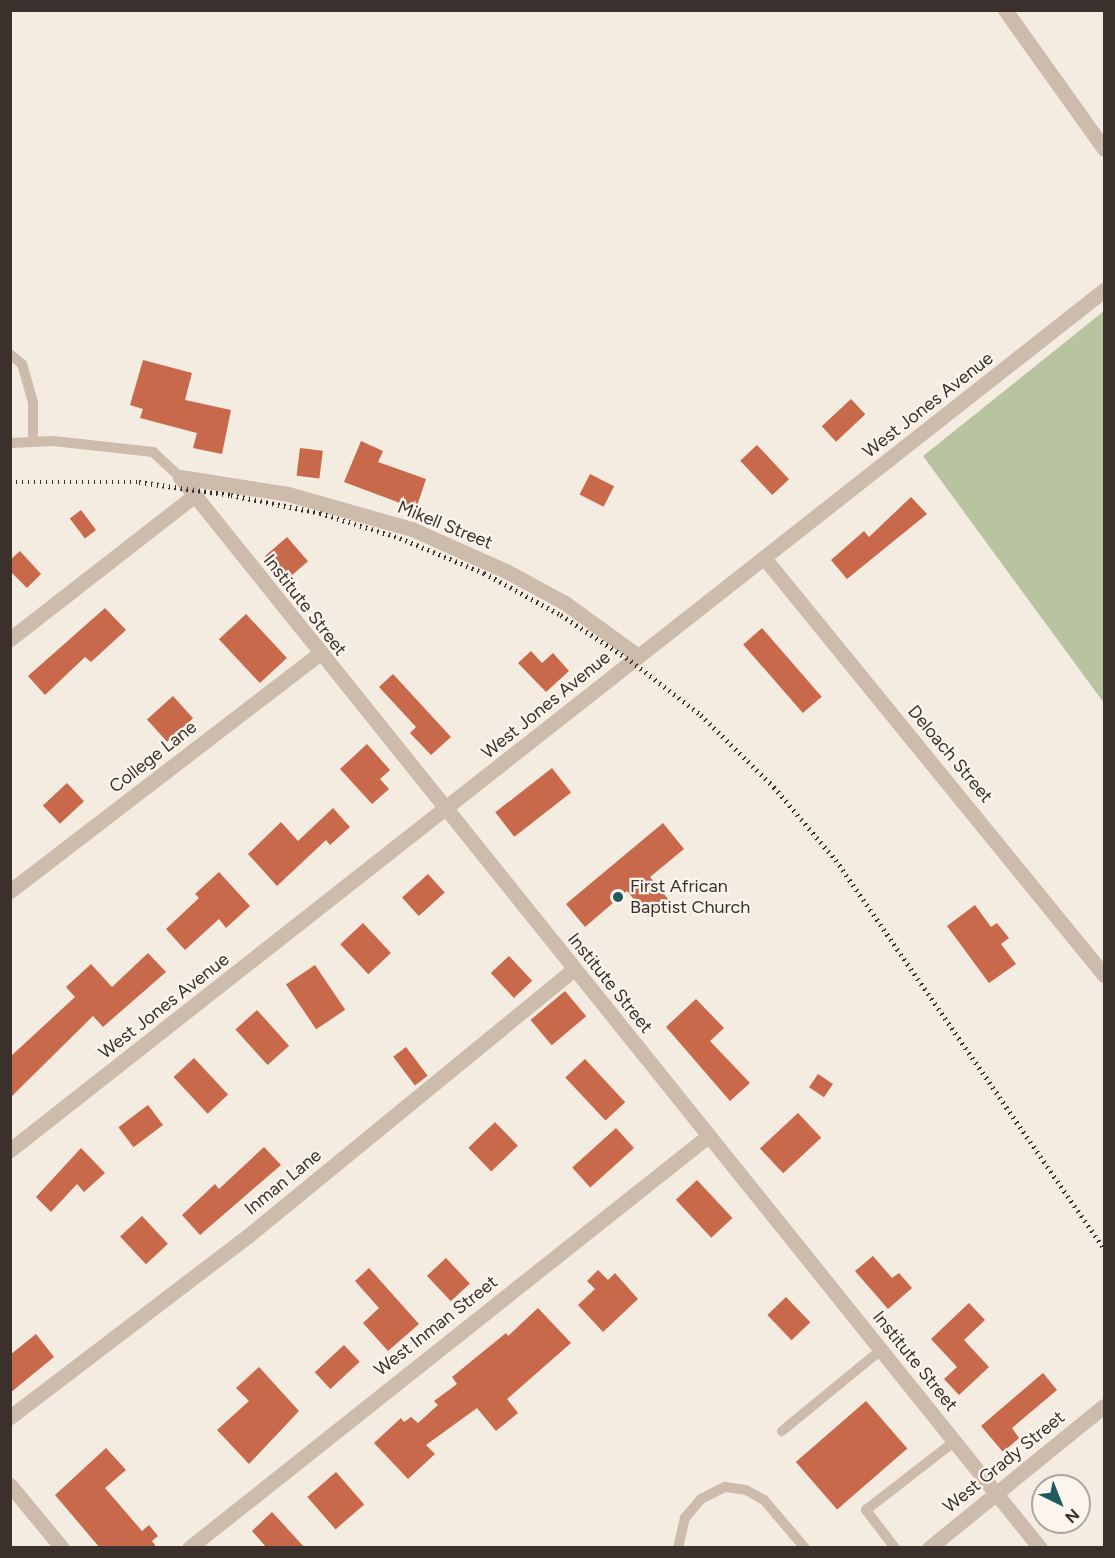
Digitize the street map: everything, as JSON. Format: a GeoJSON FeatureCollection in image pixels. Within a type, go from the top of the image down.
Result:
{"type":"FeatureCollection","features":[{"type":"Feature","properties":{"kind":"street"},"geometry":{"type":"LineString","coordinates":[[1005,10],[1104,149]]}},
{"type":"Feature","properties":{"kind":"street","name":"West Jones Avenue"},"geometry":{"type":"LineString","coordinates":[[10,1150],[446,810],[1104,290]]}},
{"type":"Feature","properties":{"kind":"street","name":"Institute Street"},"geometry":{"type":"LineString","coordinates":[[180,477],[319,654],[1040,1548]]}},
{"type":"Feature","properties":{"kind":"street","name":"Mikell Street"},"geometry":{"type":"LineString","coordinates":[[180,477],[288,494],[412,529],[508,572],[565,603],[638,656]]}},
{"type":"Feature","properties":{"kind":"street"},"geometry":{"type":"LineString","coordinates":[[10,639],[194,496]]}},
{"type":"Feature","properties":{"kind":"street","name":"Deloach Street"},"geometry":{"type":"LineString","coordinates":[[765,559],[1104,975]]}},
{"type":"Feature","properties":{"kind":"street","name":"College Lane"},"geometry":{"type":"LineString","coordinates":[[10,891],[319,654]]}},
{"type":"Feature","properties":{"kind":"street","name":"Inman Lane"},"geometry":{"type":"LineString","coordinates":[[10,1417],[249,1236],[574,969]]}},
{"type":"Feature","properties":{"kind":"street","name":"West Inman Street"},"geometry":{"type":"LineString","coordinates":[[189,1548],[708,1136]]}},
{"type":"Feature","properties":{"kind":"street","name":"West Grady Street"},"geometry":{"type":"LineString","coordinates":[[929,1548],[1104,1406]]}},
{"type":"Feature","properties":{"kind":"street"},"geometry":{"type":"LineString","coordinates":[[10,1485],[62,1548]]}},
{"type":"Feature","properties":{"kind":"lane"},"geometry":{"type":"LineString","coordinates":[[10,354],[22,364],[33,402],[33,442]]}},
{"type":"Feature","properties":{"kind":"lane"},"geometry":{"type":"LineString","coordinates":[[10,443],[33,442],[153,452],[180,477]]}},
{"type":"Feature","properties":{"kind":"lane"},"geometry":{"type":"LineString","coordinates":[[782,1431],[881,1350]]}},
{"type":"Feature","properties":{"kind":"lane"},"geometry":{"type":"LineString","coordinates":[[895,1548],[866,1510],[955,1441]]}},
{"type":"Feature","properties":{"kind":"lane"},"geometry":{"type":"LineString","coordinates":[[678,1548],[686,1518],[701,1499],[725,1487],[746,1490],[764,1500],[805,1548]]}},
{"type":"Feature","properties":{"kind":"green space"},"geometry":{"type":"Polygon","coordinates":[[[1104,311],[1104,703],[923,456],[1104,311]]]}},
{"type":"Feature","properties":{"kind":"building"},"geometry":{"type":"Polygon","coordinates":[[[143,360],[192,373],[185,400],[231,410],[222,454],[193,448],[197,433],[140,418],[143,409],[130,405],[143,360]]]}},
{"type":"Feature","properties":{"kind":"building"},"geometry":{"type":"Polygon","coordinates":[[[851,399],[865,414],[836,442],[822,426],[851,399]]]}},
{"type":"Feature","properties":{"kind":"building"},"geometry":{"type":"Polygon","coordinates":[[[361,441],[383,451],[378,462],[426,479],[416,509],[344,482],[361,441]]]}},
{"type":"Feature","properties":{"kind":"building"},"geometry":{"type":"Polygon","coordinates":[[[757,445],[789,479],[772,495],[740,461],[757,445]]]}},
{"type":"Feature","properties":{"kind":"building"},"geometry":{"type":"Polygon","coordinates":[[[300,448],[323,451],[319,479],[297,476],[300,448]]]}},
{"type":"Feature","properties":{"kind":"building"},"geometry":{"type":"Polygon","coordinates":[[[590,474],[614,486],[604,507],[580,494],[590,474]]]}},
{"type":"Feature","properties":{"kind":"building"},"geometry":{"type":"Polygon","coordinates":[[[911,497],[927,514],[847,579],[831,560],[864,531],[869,537],[911,497]]]}},
{"type":"Feature","properties":{"kind":"building"},"geometry":{"type":"Polygon","coordinates":[[[81,510],[96,530],[85,538],[70,518],[81,510]]]}},
{"type":"Feature","properties":{"kind":"building"},"geometry":{"type":"Polygon","coordinates":[[[287,537],[308,561],[286,580],[265,556],[287,537]]]}},
{"type":"Feature","properties":{"kind":"building"},"geometry":{"type":"Polygon","coordinates":[[[20,551],[41,574],[27,588],[10,571],[10,560],[20,551]]]}},
{"type":"Feature","properties":{"kind":"building"},"geometry":{"type":"Polygon","coordinates":[[[105,608],[126,630],[91,662],[85,657],[45,695],[28,676],[105,608]]]}},
{"type":"Feature","properties":{"kind":"building"},"geometry":{"type":"Polygon","coordinates":[[[246,614],[287,658],[260,683],[219,639],[246,614]]]}},
{"type":"Feature","properties":{"kind":"building"},"geometry":{"type":"Polygon","coordinates":[[[762,628],[822,697],[803,713],[743,644],[762,628]]]}},
{"type":"Feature","properties":{"kind":"building"},"geometry":{"type":"Polygon","coordinates":[[[531,651],[542,663],[553,653],[569,671],[546,692],[518,663],[531,651]]]}},
{"type":"Feature","properties":{"kind":"building"},"geometry":{"type":"Polygon","coordinates":[[[393,674],[451,737],[431,755],[410,733],[416,727],[379,687],[393,674]]]}},
{"type":"Feature","properties":{"kind":"building"},"geometry":{"type":"Polygon","coordinates":[[[173,696],[193,718],[167,742],[147,719],[173,696]]]}},
{"type":"Feature","properties":{"kind":"building"},"geometry":{"type":"Polygon","coordinates":[[[367,744],[390,770],[380,779],[389,789],[372,804],[340,769],[367,744]]]}},
{"type":"Feature","properties":{"kind":"building"},"geometry":{"type":"Polygon","coordinates":[[[552,768],[571,792],[514,837],[495,812],[552,768]]]}},
{"type":"Feature","properties":{"kind":"building"},"geometry":{"type":"Polygon","coordinates":[[[67,783],[84,801],[60,824],[43,806],[67,783]]]}},
{"type":"Feature","properties":{"kind":"building"},"geometry":{"type":"Polygon","coordinates":[[[333,808],[350,827],[330,845],[326,840],[277,886],[248,854],[281,822],[298,841],[333,808]]]}},
{"type":"Feature","properties":{"kind":"building"},"geometry":{"type":"Polygon","coordinates":[[[663,823],[684,849],[650,877],[668,899],[648,916],[627,891],[585,927],[566,904],[663,823]]]}},
{"type":"Feature","properties":{"kind":"building"},"geometry":{"type":"Polygon","coordinates":[[[219,872],[250,906],[226,928],[219,919],[185,950],[166,929],[199,898],[195,894],[219,872]]]}},
{"type":"Feature","properties":{"kind":"building"},"geometry":{"type":"Polygon","coordinates":[[[428,874],[445,893],[419,916],[402,897],[428,874]]]}},
{"type":"Feature","properties":{"kind":"building"},"geometry":{"type":"Polygon","coordinates":[[[975,905],[991,927],[997,923],[1009,938],[1001,944],[1016,964],[989,983],[947,926],[975,905]]]}},
{"type":"Feature","properties":{"kind":"building"},"geometry":{"type":"Polygon","coordinates":[[[363,923],[391,953],[368,974],[340,944],[363,923]]]}},
{"type":"Feature","properties":{"kind":"building"},"geometry":{"type":"Polygon","coordinates":[[[148,953],[166,972],[103,1027],[93,1016],[10,1098],[10,1057],[75,997],[66,987],[91,964],[112,987],[148,953]]]}},
{"type":"Feature","properties":{"kind":"building"},"geometry":{"type":"Polygon","coordinates":[[[509,956],[532,981],[514,998],[491,973],[509,956]]]}},
{"type":"Feature","properties":{"kind":"building"},"geometry":{"type":"Polygon","coordinates":[[[315,965],[345,1010],[316,1029],[286,985],[315,965]]]}},
{"type":"Feature","properties":{"kind":"building"},"geometry":{"type":"Polygon","coordinates":[[[565,991],[586,1016],[552,1045],[531,1020],[565,991]]]}},
{"type":"Feature","properties":{"kind":"building"},"geometry":{"type":"Polygon","coordinates":[[[696,999],[724,1028],[710,1041],[750,1083],[730,1101],[666,1027],[696,999]]]}},
{"type":"Feature","properties":{"kind":"building"},"geometry":{"type":"Polygon","coordinates":[[[257,1010],[289,1046],[268,1065],[235,1029],[257,1010]]]}},
{"type":"Feature","properties":{"kind":"building"},"geometry":{"type":"Polygon","coordinates":[[[406,1047],[428,1076],[415,1085],[393,1057],[406,1047]]]}},
{"type":"Feature","properties":{"kind":"building"},"geometry":{"type":"Polygon","coordinates":[[[194,1058],[228,1095],[208,1114],[174,1077],[194,1058]]]}},
{"type":"Feature","properties":{"kind":"building"},"geometry":{"type":"Polygon","coordinates":[[[585,1059],[625,1102],[605,1121],[565,1077],[585,1059]]]}},
{"type":"Feature","properties":{"kind":"building"},"geometry":{"type":"Polygon","coordinates":[[[818,1074],[833,1084],[824,1097],[809,1087],[818,1074]]]}},
{"type":"Feature","properties":{"kind":"building"},"geometry":{"type":"Polygon","coordinates":[[[148,1105],[163,1125],[133,1147],[118,1127],[148,1105]]]}},
{"type":"Feature","properties":{"kind":"building"},"geometry":{"type":"Polygon","coordinates":[[[798,1113],[821,1138],[783,1173],[760,1148],[798,1113]]]}},
{"type":"Feature","properties":{"kind":"building"},"geometry":{"type":"Polygon","coordinates":[[[495,1122],[518,1146],[491,1171],[468,1148],[495,1122]]]}},
{"type":"Feature","properties":{"kind":"building"},"geometry":{"type":"Polygon","coordinates":[[[616,1128],[634,1148],[590,1188],[572,1167],[616,1128]]]}},
{"type":"Feature","properties":{"kind":"building"},"geometry":{"type":"Polygon","coordinates":[[[264,1147],[281,1165],[200,1235],[182,1215],[215,1184],[219,1189],[264,1147]]]}},
{"type":"Feature","properties":{"kind":"building"},"geometry":{"type":"Polygon","coordinates":[[[81,1148],[105,1173],[84,1192],[77,1184],[51,1212],[36,1197],[81,1148]]]}},
{"type":"Feature","properties":{"kind":"building"},"geometry":{"type":"Polygon","coordinates":[[[697,1180],[732,1218],[711,1238],[676,1200],[697,1180]]]}},
{"type":"Feature","properties":{"kind":"building"},"geometry":{"type":"Polygon","coordinates":[[[142,1216],[168,1244],[146,1264],[120,1236],[142,1216]]]}},
{"type":"Feature","properties":{"kind":"building"},"geometry":{"type":"Polygon","coordinates":[[[873,1256],[892,1278],[899,1273],[912,1288],[888,1309],[855,1271],[873,1256]]]}},
{"type":"Feature","properties":{"kind":"building"},"geometry":{"type":"Polygon","coordinates":[[[446,1258],[470,1284],[451,1301],[427,1276],[446,1258]]]}},
{"type":"Feature","properties":{"kind":"building"},"geometry":{"type":"Polygon","coordinates":[[[369,1268],[419,1324],[388,1351],[363,1323],[379,1308],[355,1281],[369,1268]]]}},
{"type":"Feature","properties":{"kind":"building"},"geometry":{"type":"Polygon","coordinates":[[[598,1270],[608,1280],[615,1273],[638,1299],[603,1332],[578,1305],[595,1289],[587,1281],[598,1270]]]}},
{"type":"Feature","properties":{"kind":"building"},"geometry":{"type":"Polygon","coordinates":[[[786,1297],[810,1322],[792,1340],[767,1315],[786,1297]]]}},
{"type":"Feature","properties":{"kind":"building"},"geometry":{"type":"Polygon","coordinates":[[[969,1303],[985,1320],[964,1340],[989,1367],[959,1395],[944,1379],[957,1367],[931,1339],[969,1303]]]}},
{"type":"Feature","properties":{"kind":"building"},"geometry":{"type":"Polygon","coordinates":[[[538,1308],[571,1343],[507,1399],[518,1413],[496,1431],[477,1408],[426,1445],[435,1454],[408,1479],[374,1443],[401,1418],[404,1422],[411,1417],[418,1423],[438,1405],[434,1401],[457,1384],[452,1377],[506,1333],[508,1336],[538,1308]]]}},
{"type":"Feature","properties":{"kind":"building"},"geometry":{"type":"Polygon","coordinates":[[[36,1334],[54,1357],[10,1393],[10,1355],[36,1334]]]}},
{"type":"Feature","properties":{"kind":"building"},"geometry":{"type":"Polygon","coordinates":[[[344,1345],[360,1362],[330,1389],[315,1372],[344,1345]]]}},
{"type":"Feature","properties":{"kind":"building"},"geometry":{"type":"Polygon","coordinates":[[[259,1367],[299,1411],[249,1464],[217,1430],[249,1401],[236,1388],[259,1367]]]}},
{"type":"Feature","properties":{"kind":"building"},"geometry":{"type":"Polygon","coordinates":[[[1043,1373],[1057,1390],[1012,1428],[1019,1438],[1003,1452],[981,1426],[1043,1373]]]}},
{"type":"Feature","properties":{"kind":"building"},"geometry":{"type":"Polygon","coordinates":[[[866,1401],[907,1449],[837,1510],[796,1462],[866,1401]]]}},
{"type":"Feature","properties":{"kind":"building"},"geometry":{"type":"Polygon","coordinates":[[[106,1448],[126,1470],[105,1488],[142,1531],[149,1525],[158,1536],[152,1541],[157,1548],[100,1548],[55,1495],[106,1448]]]}},
{"type":"Feature","properties":{"kind":"building"},"geometry":{"type":"Polygon","coordinates":[[[336,1472],[364,1504],[336,1529],[307,1497],[336,1472]]]}},
{"type":"Feature","properties":{"kind":"building"},"geometry":{"type":"Polygon","coordinates":[[[272,1512],[305,1548],[267,1548],[252,1531],[272,1512]]]}},
{"type":"Feature","properties":{"kind":"railway"},"geometry":{"type":"LineString","coordinates":[[10,482],[139,482],[231,495],[320,513],[400,538],[484,573],[561,615],[631,661],[701,715],[774,787],[836,860],[1104,1249]]}},
{"type":"Feature","properties":{"kind":"place","name":"First African Baptist Church"},"geometry":{"type":"Point","coordinates":[618,897]}}]}
